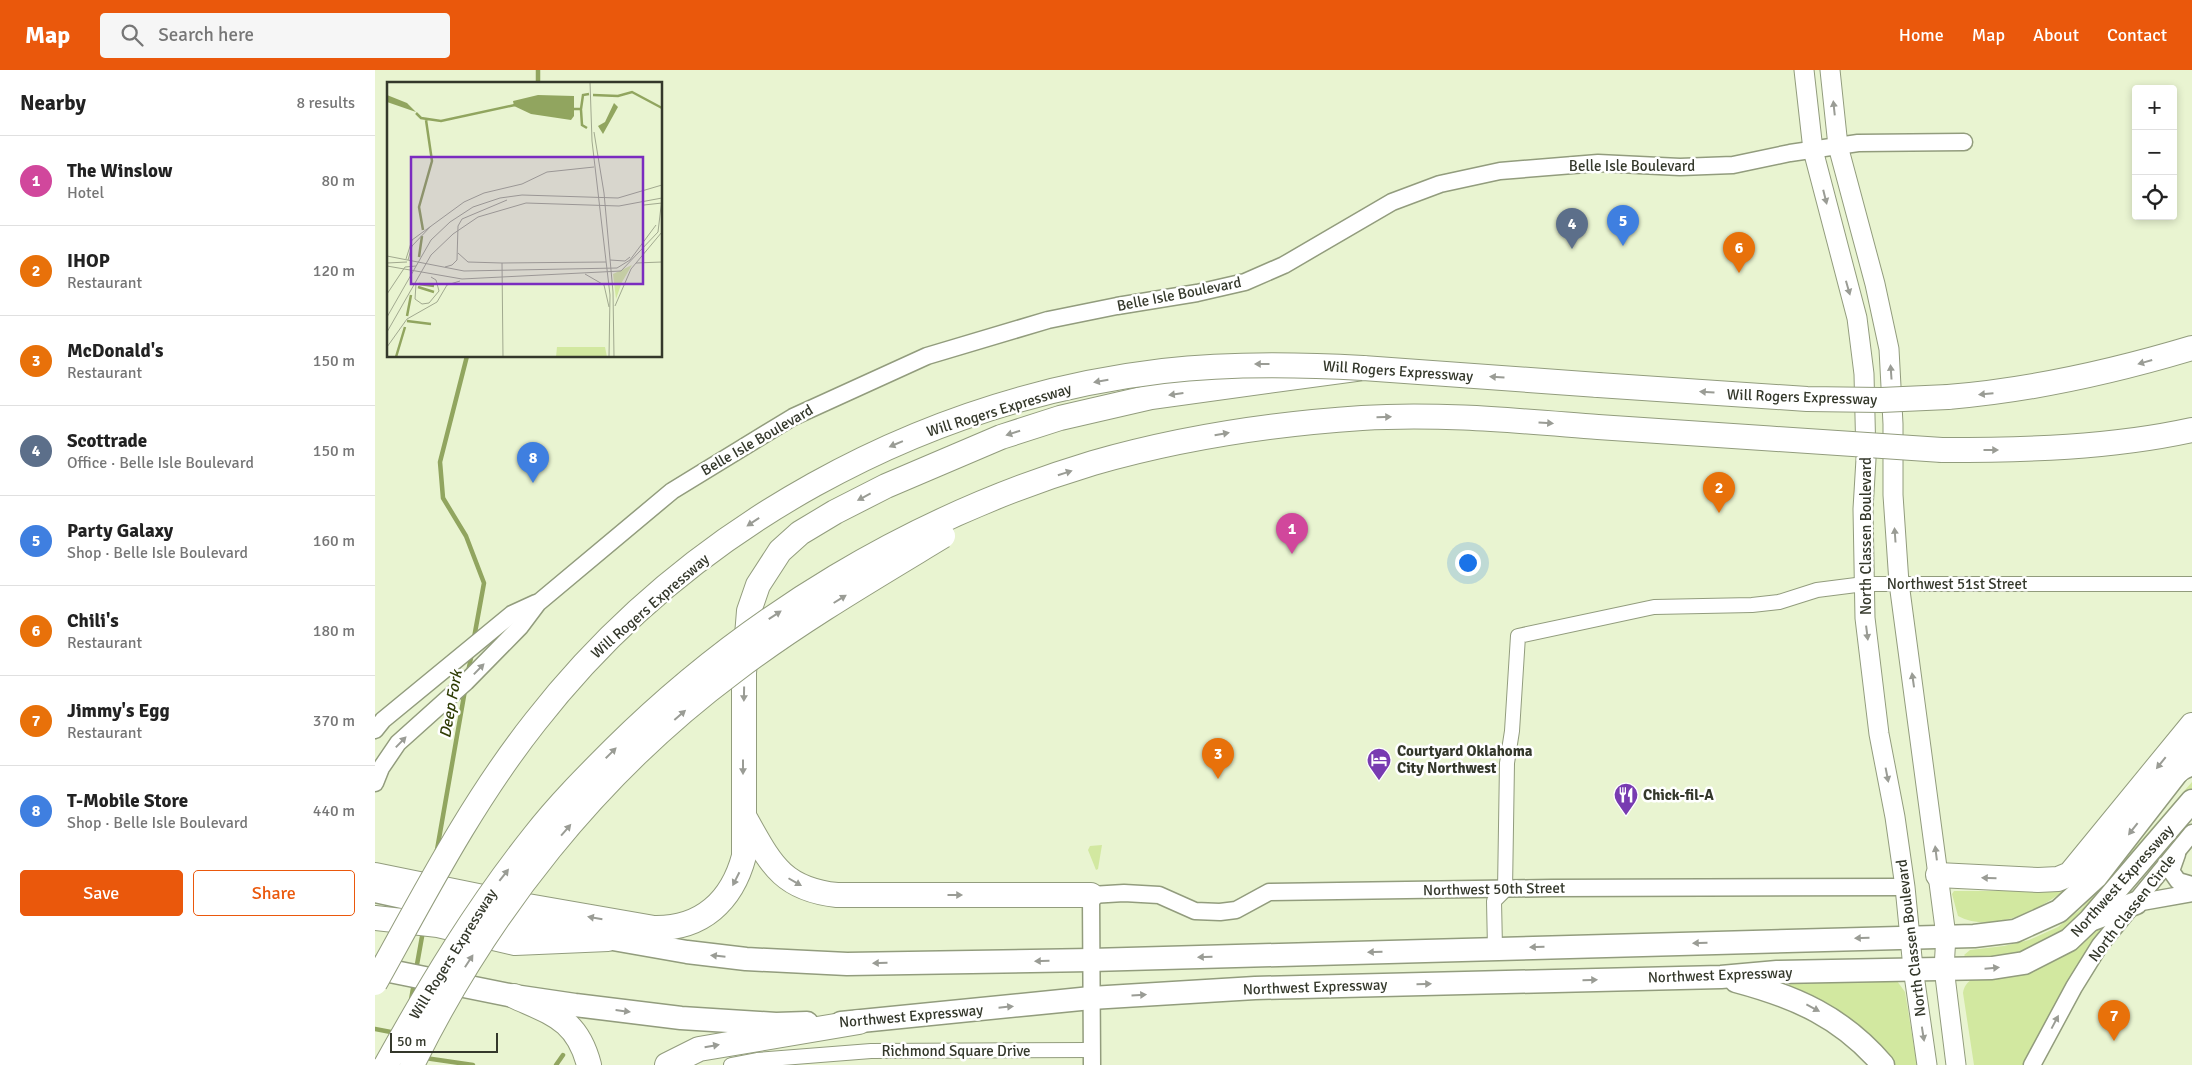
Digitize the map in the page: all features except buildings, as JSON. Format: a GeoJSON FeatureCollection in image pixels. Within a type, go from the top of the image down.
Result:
{"type":"FeatureCollection","features":[{"type":"Feature","properties":{"kind":"highway","name":"Will Rogers Expressway"},"geometry":{"type":"LineString","coordinates":[[380,974],[455,838],[500,769],[536,720],[585,663],[629,620],[711,552],[769,511],[866,457],[966,417],[1071,386],[1139,374],[1205,367],[1294,364],[1807,400],[1881,400],[2001,392],[2094,375],[2192,348]]}},
{"type":"Feature","properties":{"kind":"highway"},"geometry":{"type":"LineString","coordinates":[[379,918],[438,925],[518,923],[667,928],[689,923],[710,912],[721,902],[740,873],[744,856],[744,673],[749,611],[758,585],[768,567],[780,551],[800,533],[886,486],[956,454],[1059,418],[1151,397],[1363,368]]}},
{"type":"Feature","properties":{"kind":"highway","name":"Will Rogers Expressway"},"geometry":{"type":"LineString","coordinates":[[386,1065],[457,942],[496,886],[537,832],[579,785],[647,717],[703,668],[761,624],[820,585],[903,540],[959,513],[1019,489],[1093,463],[1183,441],[1275,426],[1365,418],[1411,417],[1506,420],[1942,450],[2011,450],[2117,442],[2192,430]]}},
{"type":"Feature","properties":{"kind":"highway"},"geometry":{"type":"LineString","coordinates":[[2117,442],[2192,445]]}},
{"type":"Feature","properties":{"kind":"highway"},"geometry":{"type":"LineString","coordinates":[[412,1065],[466,965],[517,890],[604,787],[644,746],[682,712],[733,672],[800,624],[1019,489]]}},
{"type":"Feature","properties":{"kind":"highway"},"geometry":{"type":"LineString","coordinates":[[1939,875],[2038,880],[2058,879],[2070,874],[2192,725]]}},
{"type":"Feature","properties":{"kind":"highway","name":"Northwest Expressway"},"geometry":{"type":"LineString","coordinates":[[608,939],[687,952],[794,962],[847,964],[1091,960],[1974,936],[2015,931],[2059,911],[2096,877],[2188,762]]}},
{"type":"Feature","properties":{"kind":"highway","name":"Northwest Expressway"},"geometry":{"type":"LineString","coordinates":[[380,974],[514,996],[681,1018],[776,1024],[859,1022],[1091,998],[1255,988],[1721,977],[1777,972],[1913,968],[1993,968],[2024,963],[2069,940],[2090,920],[2192,801]]}},
{"type":"Feature","properties":{"kind":"highway"},"geometry":{"type":"LineString","coordinates":[[743,814],[769,860],[777,869],[797,884],[821,893],[837,895],[1091,895]]}},
{"type":"Feature","properties":{"kind":"highway"},"geometry":{"type":"LineString","coordinates":[[382,885],[518,923],[608,939]]}},
{"type":"Feature","properties":{"kind":"highway"},"geometry":{"type":"LineString","coordinates":[[2090,920],[2136,903]]}},
{"type":"Feature","properties":{"kind":"highway"},"geometry":{"type":"LineString","coordinates":[[1721,977],[1768,990],[1819,1011],[1855,1036],[1883,1065]]}},
{"type":"Feature","properties":{"kind":"highway"},"geometry":{"type":"LineString","coordinates":[[514,996],[563,1019],[575,1032],[589,1065]]}},
{"type":"Feature","properties":{"kind":"highway"},"geometry":{"type":"LineString","coordinates":[[667,1065],[699,1049],[859,1022]]}},
{"type":"Feature","properties":{"kind":"main road","name":"North Classen Boulevard"},"geometry":{"type":"LineString","coordinates":[[1804,70],[1813,150],[1857,318],[1864,374],[1866,458],[1863,509],[1865,618],[1879,734],[1895,817],[1905,887],[1913,968],[1927,1065]]}},
{"type":"Feature","properties":{"kind":"main road","name":"North Classen Boulevard"},"geometry":{"type":"LineString","coordinates":[[1830,70],[1838,146],[1877,292],[1889,350],[1893,424],[1893,495],[1899,583],[1939,875],[1945,936],[1944,968],[1956,1065]]}},
{"type":"Feature","properties":{"kind":"street","name":"Belle Isle Boulevard"},"geometry":{"type":"LineString","coordinates":[[375,783],[381,768],[398,743],[443,703],[520,627],[538,602],[672,491],[793,417],[945,349],[1048,320],[1117,306],[1197,294],[1245,282],[1284,265],[1392,202],[1440,184],[1501,172],[1598,163],[1680,167],[1733,165],[1858,143],[1964,142]]}},
{"type":"Feature","properties":{"kind":"street","name":"Northwest 51st Street"},"geometry":{"type":"LineString","coordinates":[[1505,890],[1507,764],[1512,731],[1518,636],[1654,607],[1751,605],[1779,602],[1817,590],[1864,584],[2192,584]]}},
{"type":"Feature","properties":{"kind":"street","name":"Belle Isle Boulevard"},"geometry":{"type":"LineString","coordinates":[[375,730],[383,720],[512,614],[538,602]]}},
{"type":"Feature","properties":{"kind":"street","name":"North Classen Circle"},"geometry":{"type":"LineString","coordinates":[[2033,1065],[2074,987],[2100,945],[2192,833]]}},
{"type":"Feature","properties":{"kind":"street"},"geometry":{"type":"LineString","coordinates":[[2181,845],[2171,871],[2178,881],[2192,885]]}},
{"type":"Feature","properties":{"kind":"street","name":"Northwest 50th Street"},"geometry":{"type":"LineString","coordinates":[[1091,895],[1124,893],[1159,895],[1195,911],[1220,912],[1236,910],[1269,892],[1905,887]]}},
{"type":"Feature","properties":{"kind":"street"},"geometry":{"type":"LineString","coordinates":[[1495,948],[1494,901],[1505,890]]}},
{"type":"Feature","properties":{"kind":"street"},"geometry":{"type":"LineString","coordinates":[[2136,903],[2192,892]]}},
{"type":"Feature","properties":{"kind":"street"},"geometry":{"type":"LineString","coordinates":[[1091,895],[1092,1058]]}},
{"type":"Feature","properties":{"kind":"street","name":"Richmond Square Drive"},"geometry":{"type":"LineString","coordinates":[[731,1065],[757,1060],[871,1052],[1092,1058]]}},
{"type":"Feature","properties":{"kind":"green space"},"geometry":{"type":"Polygon","coordinates":[[[2192,782],[2192,788],[2076,923],[2020,956],[1970,961],[1964,955],[1970,950],[2004,946],[2029,940],[2058,927],[2082,908],[2192,782]]]}},
{"type":"Feature","properties":{"kind":"green space"},"geometry":{"type":"Polygon","coordinates":[[[1102,845],[1098,869],[1096,870],[1088,850],[1090,846],[1102,845]]]}},
{"type":"Feature","properties":{"kind":"green space"},"geometry":{"type":"Polygon","coordinates":[[[2063,886],[2066,889],[2042,905],[2014,918],[2000,921],[1971,921],[1958,916],[1952,894],[1954,891],[2049,891],[2063,886]]]}},
{"type":"Feature","properties":{"kind":"green space"},"geometry":{"type":"Polygon","coordinates":[[[2112,918],[2065,985],[2024,1065],[1974,1065],[1963,993],[1967,983],[1973,978],[2112,918]]]}},
{"type":"Feature","properties":{"kind":"green space"},"geometry":{"type":"Polygon","coordinates":[[[1790,981],[1897,981],[1905,992],[1917,1065],[1893,1065],[1789,987],[1790,981]]]}},
{"type":"Feature","properties":{"kind":"waterway","name":"Deep Fork"},"geometry":{"type":"LineString","coordinates":[[538,70],[538,82]]}},
{"type":"Feature","properties":{"kind":"waterway","name":"Deep Fork"},"geometry":{"type":"LineString","coordinates":[[466,358],[440,462],[443,498],[466,536],[484,583],[474,638]]}},
{"type":"Feature","properties":{"kind":"waterway","name":"Deep Fork"},"geometry":{"type":"LineString","coordinates":[[468,672],[472,653]]}},
{"type":"Feature","properties":{"kind":"waterway","name":"Deep Fork"},"geometry":{"type":"LineString","coordinates":[[437,850],[465,690]]}},
{"type":"Feature","properties":{"kind":"waterway","name":"Deep Fork"},"geometry":{"type":"LineString","coordinates":[[416,970],[423,931]]}},
{"type":"Feature","properties":{"kind":"waterway","name":"Deep Fork"},"geometry":{"type":"LineString","coordinates":[[411,1000],[414,983]]}},
{"type":"Feature","properties":{"kind":"waterway"},"geometry":{"type":"LineString","coordinates":[[375,1029],[396,1033]]}},
{"type":"Feature","properties":{"kind":"waterway"},"geometry":{"type":"LineString","coordinates":[[556,1065],[563,1055]]}},
{"type":"Feature","properties":{"kind":"waterway"},"geometry":{"type":"LineString","coordinates":[[425,1058],[473,1065]]}},
{"type":"Feature","properties":{"kind":"place","name":"Party Galaxy"},"geometry":{"type":"Point","coordinates":[1623,246]}},
{"type":"Feature","properties":{"kind":"place","name":"Scottrade"},"geometry":{"type":"Point","coordinates":[1572,249]}},
{"type":"Feature","properties":{"kind":"place","name":"Chili's"},"geometry":{"type":"Point","coordinates":[1739,273]}},
{"type":"Feature","properties":{"kind":"place","name":"T-Mobile Store"},"geometry":{"type":"Point","coordinates":[533,483]}},
{"type":"Feature","properties":{"kind":"place","name":"IHOP"},"geometry":{"type":"Point","coordinates":[1719,513]}},
{"type":"Feature","properties":{"kind":"place","name":"The Winslow"},"geometry":{"type":"Point","coordinates":[1292,554]}},
{"type":"Feature","properties":{"kind":"place","name":"McDonald's"},"geometry":{"type":"Point","coordinates":[1218,779]}},
{"type":"Feature","properties":{"kind":"place","name":"Courtyard Oklahoma City Northwest"},"geometry":{"type":"Point","coordinates":[1379,781]}},
{"type":"Feature","properties":{"kind":"place","name":"Chick-fil-A"},"geometry":{"type":"Point","coordinates":[1626,816]}},
{"type":"Feature","properties":{"kind":"place","name":"Jimmy's Egg"},"geometry":{"type":"Point","coordinates":[2114,1041]}}]}
